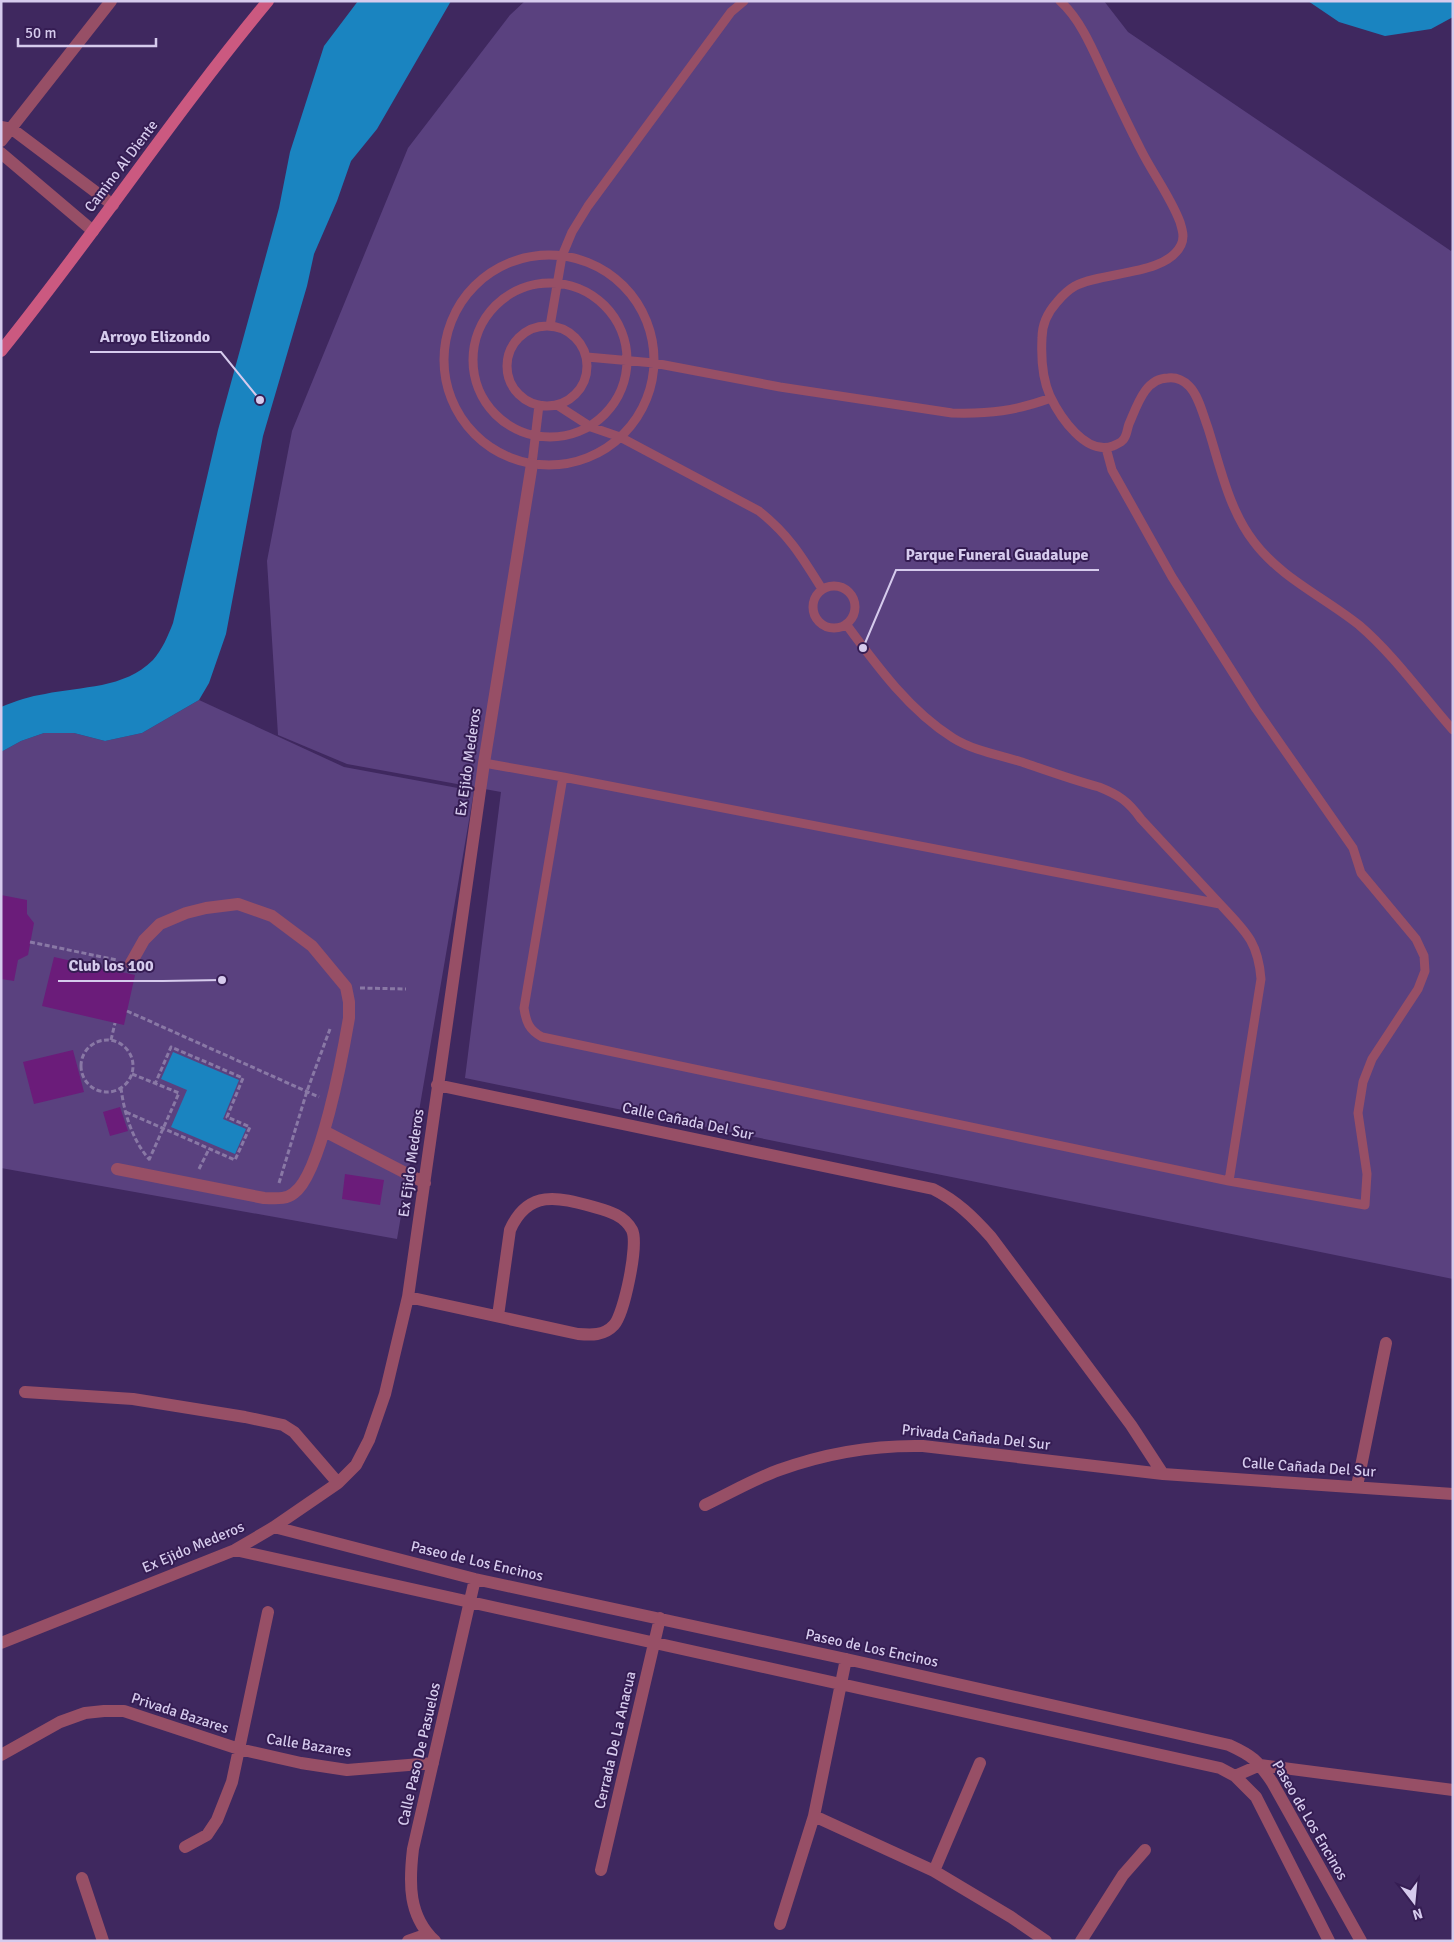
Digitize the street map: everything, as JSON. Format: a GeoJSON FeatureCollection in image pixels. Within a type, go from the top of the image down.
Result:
{"type":"FeatureCollection","features":[{"type":"Feature","properties":{"kind":"street"},"geometry":{"type":"LineString","coordinates":[[1,141],[6,128],[112,1]]}},
{"type":"Feature","properties":{"kind":"street","name":"Camino Al Diente"},"geometry":{"type":"LineString","coordinates":[[1,351],[47,294],[223,56],[268,1]]}},
{"type":"Feature","properties":{"kind":"street"},"geometry":{"type":"LineString","coordinates":[[6,128],[113,205]]}},
{"type":"Feature","properties":{"kind":"street"},"geometry":{"type":"LineString","coordinates":[[1,153],[93,231]]}},
{"type":"Feature","properties":{"kind":"street","name":"Ex Ejido Mederos"},"geometry":{"type":"LineString","coordinates":[[1,1643],[235,1550],[274,1528],[338,1483],[356,1465],[369,1440],[385,1394],[408,1297],[484,763],[532,464]]}},
{"type":"Feature","properties":{"kind":"street"},"geometry":{"type":"LineString","coordinates":[[117,1169],[242,1194],[278,1199],[293,1194],[302,1186],[308,1176],[324,1131],[349,1018],[349,1002],[346,987],[312,946],[272,916],[238,904],[206,908],[186,913],[160,924],[144,940],[131,963]]}},
{"type":"Feature","properties":{"kind":"street","name":"Calle Cañada Del Sur"},"geometry":{"type":"LineString","coordinates":[[437,1085],[933,1189],[952,1199],[964,1208],[991,1237],[1130,1425],[1163,1474],[1453,1494]]}},
{"type":"Feature","properties":{"kind":"street"},"geometry":{"type":"LineString","coordinates":[[324,1131],[425,1183]]}},
{"type":"Feature","properties":{"kind":"street"},"geometry":{"type":"LineString","coordinates":[[408,1297],[578,1334],[601,1334],[615,1324],[624,1301],[635,1245],[632,1230],[619,1215],[563,1198],[541,1199],[531,1204],[515,1218],[510,1230],[498,1316]]}},
{"type":"Feature","properties":{"kind":"street"},"geometry":{"type":"LineString","coordinates":[[1357,1486],[1386,1342]]}},
{"type":"Feature","properties":{"kind":"street"},"geometry":{"type":"LineString","coordinates":[[25,1392],[133,1399],[283,1425],[294,1432],[338,1483]]}},
{"type":"Feature","properties":{"kind":"street","name":"Privada Cañada Del Sur"},"geometry":{"type":"LineString","coordinates":[[705,1505],[778,1470],[846,1451],[889,1446],[923,1446],[1163,1474]]}},
{"type":"Feature","properties":{"kind":"street","name":"Paseo de Los Encinos"},"geometry":{"type":"LineString","coordinates":[[274,1528],[475,1578],[1216,1741],[1248,1753],[1260,1765],[1272,1782],[1362,1941]]}},
{"type":"Feature","properties":{"kind":"street"},"geometry":{"type":"LineString","coordinates":[[235,1550],[1220,1768],[1235,1776],[1246,1786],[1259,1803],[1329,1941]]}},
{"type":"Feature","properties":{"kind":"street","name":"Calle Paso De Pasuelos"},"geometry":{"type":"LineString","coordinates":[[432,1937],[413,1908],[411,1872],[413,1849],[475,1578]]}},
{"type":"Feature","properties":{"kind":"street"},"geometry":{"type":"LineString","coordinates":[[185,1847],[207,1835],[217,1820],[232,1782],[268,1612]]}},
{"type":"Feature","properties":{"kind":"street","name":"Cerrada De La Anacua"},"geometry":{"type":"LineString","coordinates":[[601,1870],[660,1618]]}},
{"type":"Feature","properties":{"kind":"street"},"geometry":{"type":"LineString","coordinates":[[780,1924],[814,1816],[846,1659]]}},
{"type":"Feature","properties":{"kind":"street","name":"Privada Bazares"},"geometry":{"type":"LineString","coordinates":[[1,1755],[60,1722],[86,1713],[104,1711],[124,1711],[239,1749]]}},
{"type":"Feature","properties":{"kind":"street","name":"Calle Bazares"},"geometry":{"type":"LineString","coordinates":[[239,1749],[301,1763],[347,1770],[433,1763]]}},
{"type":"Feature","properties":{"kind":"street"},"geometry":{"type":"LineString","coordinates":[[934,1870],[980,1763]]}},
{"type":"Feature","properties":{"kind":"street"},"geometry":{"type":"LineString","coordinates":[[1235,1776],[1260,1765],[1453,1790]]}},
{"type":"Feature","properties":{"kind":"street"},"geometry":{"type":"LineString","coordinates":[[814,1816],[934,1870],[1011,1917],[1046,1941]]}},
{"type":"Feature","properties":{"kind":"street"},"geometry":{"type":"LineString","coordinates":[[1081,1941],[1123,1875],[1145,1850]]}},
{"type":"Feature","properties":{"kind":"street"},"geometry":{"type":"LineString","coordinates":[[82,1878],[103,1941]]}},
{"type":"Feature","properties":{"kind":"street"},"geometry":{"type":"LineString","coordinates":[[408,1941],[432,1937]]}},
{"type":"Feature","properties":{"kind":"lane"},"geometry":{"type":"LineString","coordinates":[[550,326],[562,256],[572,232],[588,206],[731,12],[744,1]]}},
{"type":"Feature","properties":{"kind":"lane"},"geometry":{"type":"LineString","coordinates":[[1060,1],[1078,23],[1092,48],[1142,151],[1172,204],[1184,234],[1181,244],[1173,255],[1161,264],[1089,280],[1074,287],[1052,307],[1045,319],[1041,346],[1044,375],[1051,398],[1069,426],[1081,438],[1093,447],[1106,448],[1124,440],[1129,424],[1146,389],[1153,381],[1170,377],[1181,380],[1191,388],[1200,406],[1234,505],[1244,529],[1256,545],[1276,566],[1356,623],[1378,642],[1453,730]]}},
{"type":"Feature","properties":{"kind":"lane"},"geometry":{"type":"LineString","coordinates":[[562,256],[592,264],[618,281],[633,298],[638,304],[650,333],[654,363],[650,390],[646,399],[638,416],[620,437],[594,455],[563,464],[532,464],[500,454],[474,435],[459,415],[444,378],[444,345],[454,314],[473,287],[499,268],[530,257],[562,256]]}},
{"type":"Feature","properties":{"kind":"lane"},"geometry":{"type":"LineString","coordinates":[[557,283],[579,288],[599,299],[615,316],[625,336],[627,361],[624,385],[611,409],[591,427],[573,435],[554,438],[535,437],[515,430],[497,417],[484,401],[475,381],[472,360],[475,339],[484,319],[498,303],[516,290],[536,284],[557,283]]}},
{"type":"Feature","properties":{"kind":"lane"},"geometry":{"type":"LineString","coordinates":[[550,326],[574,335],[582,345],[587,357],[587,373],[582,387],[571,398],[557,405],[539,405],[526,400],[516,392],[510,380],[507,367],[509,354],[515,342],[524,333],[536,327],[550,326]]}},
{"type":"Feature","properties":{"kind":"lane"},"geometry":{"type":"LineString","coordinates":[[587,357],[654,363],[780,387],[952,412],[978,414],[1001,412],[1026,407],[1051,398]]}},
{"type":"Feature","properties":{"kind":"lane"},"geometry":{"type":"LineString","coordinates":[[532,464],[539,405]]}},
{"type":"Feature","properties":{"kind":"lane"},"geometry":{"type":"LineString","coordinates":[[557,405],[591,427],[620,437],[759,511],[778,526],[792,542],[822,589]]}},
{"type":"Feature","properties":{"kind":"lane"},"geometry":{"type":"LineString","coordinates":[[563,776],[524,1008],[528,1026],[533,1032],[542,1037],[1229,1181],[1365,1204],[1367,1174],[1358,1113],[1363,1082],[1372,1059],[1418,989],[1425,971],[1424,956],[1416,939],[1361,873],[1353,848],[1256,709],[1172,577],[1112,470],[1106,448]]}},
{"type":"Feature","properties":{"kind":"lane"},"geometry":{"type":"LineString","coordinates":[[829,586],[840,587],[852,596],[855,602],[855,610],[846,624],[832,628],[824,626],[819,622],[812,608],[822,589],[829,586]]}},
{"type":"Feature","properties":{"kind":"lane"},"geometry":{"type":"LineString","coordinates":[[846,624],[877,666],[915,708],[955,739],[980,750],[1118,794],[1130,804],[1141,819],[1245,931],[1255,945],[1260,961],[1261,979],[1229,1181]]}},
{"type":"Feature","properties":{"kind":"lane"},"geometry":{"type":"LineString","coordinates":[[484,763],[563,776],[1220,904]]}},
{"type":"Feature","properties":{"kind":"path"},"geometry":{"type":"LineString","coordinates":[[30,942],[131,963]]}},
{"type":"Feature","properties":{"kind":"path"},"geometry":{"type":"LineString","coordinates":[[346,987],[406,988]]}},
{"type":"Feature","properties":{"kind":"path"},"geometry":{"type":"LineString","coordinates":[[127,1011],[331,1102]]}},
{"type":"Feature","properties":{"kind":"path"},"geometry":{"type":"LineString","coordinates":[[111,1040],[115,1022]]}},
{"type":"Feature","properties":{"kind":"path"},"geometry":{"type":"LineString","coordinates":[[280,1184],[307,1091],[333,1022]]}},
{"type":"Feature","properties":{"kind":"path"},"geometry":{"type":"LineString","coordinates":[[102,1040],[111,1040],[119,1043],[131,1056],[132,1074],[121,1088],[104,1092],[96,1090],[89,1086],[81,1072],[83,1055],[88,1048],[102,1040]]}},
{"type":"Feature","properties":{"kind":"path"},"geometry":{"type":"LineString","coordinates":[[125,1112],[235,1160],[250,1127],[226,1117],[243,1078],[171,1047],[155,1084]]}},
{"type":"Feature","properties":{"kind":"path"},"geometry":{"type":"LineString","coordinates":[[132,1074],[179,1093],[149,1160]]}},
{"type":"Feature","properties":{"kind":"path"},"geometry":{"type":"LineString","coordinates":[[121,1088],[125,1112],[131,1129],[149,1160],[158,1162]]}},
{"type":"Feature","properties":{"kind":"path"},"geometry":{"type":"LineString","coordinates":[[191,1167],[199,1169],[209,1149]]}},
{"type":"Feature","properties":{"kind":"shaded area"},"geometry":{"type":"Polygon","coordinates":[[[525,1],[1104,1],[1128,32],[1451,251],[1453,248],[1453,1279],[465,1078],[501,792],[347,764],[278,735],[267,561],[292,431],[408,148],[510,15],[525,1]]]}},
{"type":"Feature","properties":{"kind":"shaded area"},"geometry":{"type":"Polygon","coordinates":[[[199,700],[344,767],[474,791],[397,1239],[1,1168],[1,752],[21,741],[44,733],[74,733],[105,741],[142,733],[199,700]]]}},
{"type":"Feature","properties":{"kind":"water"},"geometry":{"type":"Polygon","coordinates":[[[358,1],[451,1],[377,129],[351,161],[337,201],[314,254],[307,286],[263,436],[226,634],[209,683],[199,700],[142,733],[105,741],[74,733],[44,733],[21,741],[1,752],[1,707],[34,696],[102,685],[129,676],[153,660],[167,638],[173,623],[218,430],[279,208],[290,152],[324,46],[358,1]]]}},
{"type":"Feature","properties":{"kind":"water"},"geometry":{"type":"Polygon","coordinates":[[[1308,1],[1453,1],[1453,17],[1431,29],[1385,36],[1339,22],[1308,1]]]}},
{"type":"Feature","properties":{"kind":"water"},"geometry":{"type":"Polygon","coordinates":[[[173,1052],[239,1080],[223,1119],[246,1129],[235,1154],[171,1127],[187,1090],[161,1079],[173,1052]]]}},
{"type":"Feature","properties":{"kind":"building"},"geometry":{"type":"Polygon","coordinates":[[[1,895],[27,900],[27,914],[34,923],[28,955],[18,960],[14,981],[1,979],[1,895]]]}},
{"type":"Feature","properties":{"kind":"building"},"geometry":{"type":"Polygon","coordinates":[[[54,957],[135,975],[124,1025],[42,1006],[54,957]]]}},
{"type":"Feature","properties":{"kind":"building"},"geometry":{"type":"Polygon","coordinates":[[[73,1050],[84,1092],[34,1104],[23,1062],[73,1050]]]}},
{"type":"Feature","properties":{"kind":"building"},"geometry":{"type":"Polygon","coordinates":[[[120,1107],[128,1131],[110,1136],[103,1112],[120,1107]]]}},
{"type":"Feature","properties":{"kind":"building"},"geometry":{"type":"Polygon","coordinates":[[[345,1174],[384,1180],[380,1205],[342,1199],[345,1174]]]}},
{"type":"Feature","properties":{"kind":"place","name":"Arroyo Elizondo"},"geometry":{"type":"Point","coordinates":[260,400]}},
{"type":"Feature","properties":{"kind":"place","name":"Parque Funeral Guadalupe"},"geometry":{"type":"Point","coordinates":[863,648]}},
{"type":"Feature","properties":{"kind":"place","name":"Club los 100"},"geometry":{"type":"Point","coordinates":[222,980]}}]}
